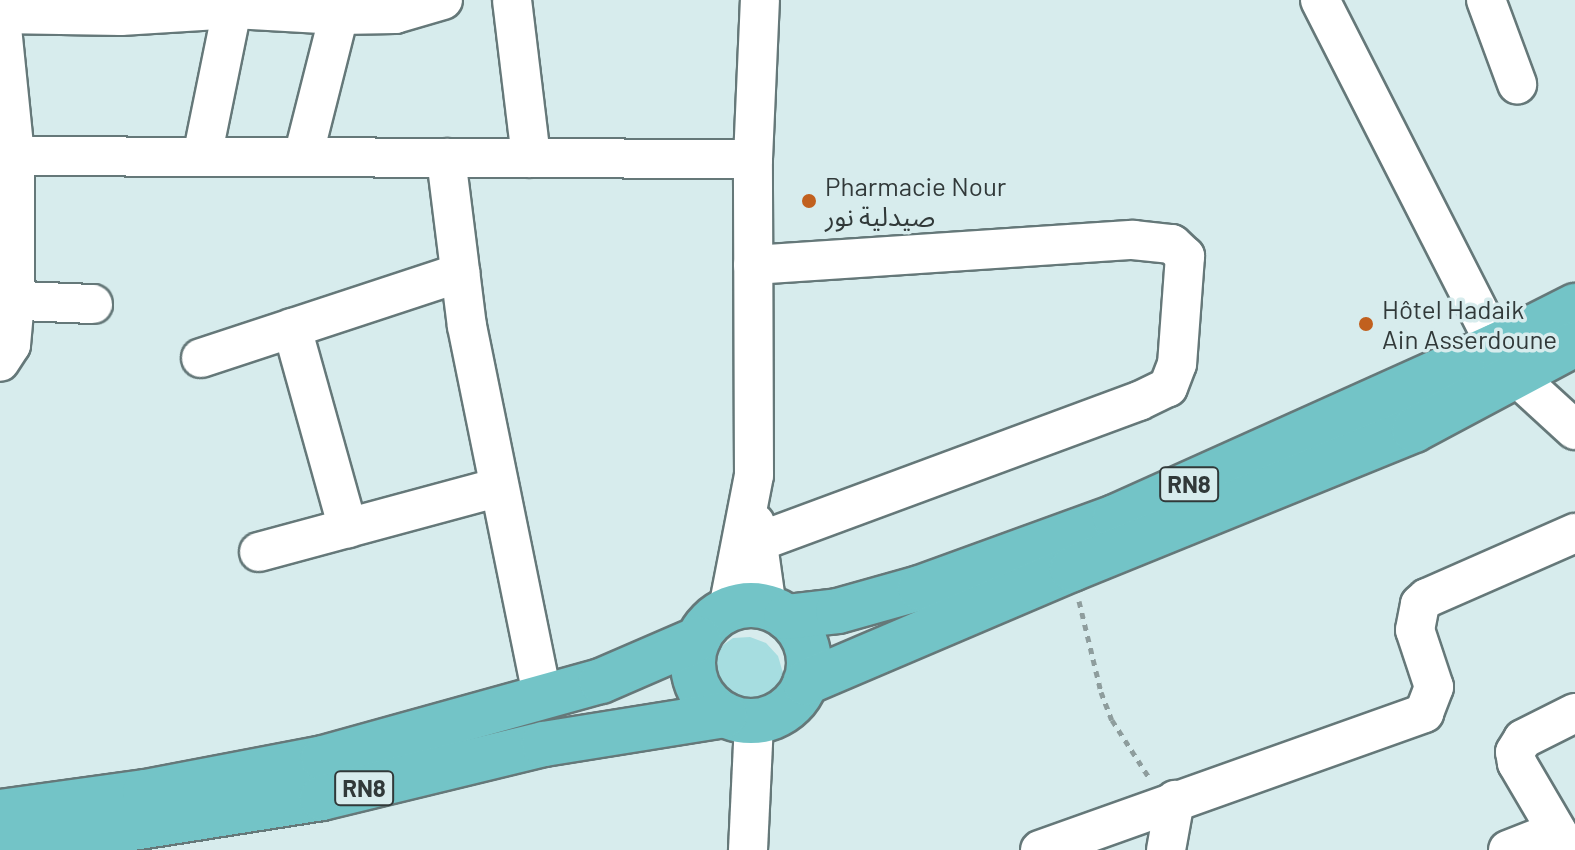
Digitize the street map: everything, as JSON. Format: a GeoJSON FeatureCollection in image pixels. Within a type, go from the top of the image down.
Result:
{"type":"FeatureCollection","features":[{"type":"Feature","properties":{"kind":"main road","name":"RN8"},"geometry":{"type":"LineString","coordinates":[[0,849],[322,798],[544,744],[740,718],[785,709],[805,683],[1072,569],[1414,430],[1575,306]]}},
{"type":"Feature","properties":{"kind":"main road","name":"RN8"},"geometry":{"type":"LineString","coordinates":[[0,812],[145,792],[323,758],[601,681],[745,618],[838,611],[920,588],[1115,517],[1506,361],[1575,344]]}},
{"type":"Feature","properties":{"kind":"main road"},"geometry":{"type":"LineString","coordinates":[[740,718],[711,705],[694,674],[745,618],[799,630],[807,647],[809,665],[805,683]]}},
{"type":"Feature","properties":{"kind":"street"},"geometry":{"type":"LineString","coordinates":[[0,14],[121,16],[234,5],[339,15],[395,14],[443,0]]}},
{"type":"Feature","properties":{"kind":"street"},"geometry":{"type":"LineString","coordinates":[[512,0],[531,158]]}},
{"type":"Feature","properties":{"kind":"street"},"geometry":{"type":"LineString","coordinates":[[745,618],[751,496],[753,159],[760,0]]}},
{"type":"Feature","properties":{"kind":"street"},"geometry":{"type":"LineString","coordinates":[[1320,0],[1506,361],[1575,430]]}},
{"type":"Feature","properties":{"kind":"street"},"geometry":{"type":"LineString","coordinates":[[1486,0],[1517,84]]}},
{"type":"Feature","properties":{"kind":"street"},"geometry":{"type":"LineString","coordinates":[[202,157],[234,5]]}},
{"type":"Feature","properties":{"kind":"street"},"geometry":{"type":"LineString","coordinates":[[0,8],[8,156],[11,345],[0,362]]}},
{"type":"Feature","properties":{"kind":"street"},"geometry":{"type":"LineString","coordinates":[[303,157],[339,15]]}},
{"type":"Feature","properties":{"kind":"street"},"geometry":{"type":"LineString","coordinates":[[8,156],[753,159]]}},
{"type":"Feature","properties":{"kind":"street"},"geometry":{"type":"LineString","coordinates":[[446,158],[460,273],[497,488],[543,698]]}},
{"type":"Feature","properties":{"kind":"street"},"geometry":{"type":"LineString","coordinates":[[753,265],[1133,240],[1172,244],[1185,256],[1177,364],[1168,387],[1139,401],[758,542]]}},
{"type":"Feature","properties":{"kind":"street"},"geometry":{"type":"LineString","coordinates":[[201,358],[460,273]]}},
{"type":"Feature","properties":{"kind":"street"},"geometry":{"type":"LineString","coordinates":[[8,300],[93,304]]}},
{"type":"Feature","properties":{"kind":"street"},"geometry":{"type":"LineString","coordinates":[[292,328],[348,528]]}},
{"type":"Feature","properties":{"kind":"street"},"geometry":{"type":"LineString","coordinates":[[259,552],[497,488]]}},
{"type":"Feature","properties":{"kind":"street"},"geometry":{"type":"LineString","coordinates":[[745,618],[758,542],[751,496]]}},
{"type":"Feature","properties":{"kind":"street"},"geometry":{"type":"LineString","coordinates":[[1040,850],[1424,713],[1432,700],[1434,687],[1415,630],[1420,604],[1427,598],[1575,533]]}},
{"type":"Feature","properties":{"kind":"street"},"geometry":{"type":"LineString","coordinates":[[1508,850],[1562,841],[1517,763],[1515,752],[1523,739],[1575,713]]}},
{"type":"Feature","properties":{"kind":"street"},"geometry":{"type":"LineString","coordinates":[[740,718],[748,850]]}},
{"type":"Feature","properties":{"kind":"street"},"geometry":{"type":"LineString","coordinates":[[1166,850],[1175,800]]}},
{"type":"Feature","properties":{"kind":"path"},"geometry":{"type":"LineString","coordinates":[[1072,569],[1101,692],[1112,720],[1146,775],[1175,800]]}},
{"type":"Feature","properties":{"kind":"shaded area"},"geometry":{"type":"Polygon","coordinates":[[[750,637],[766,643],[778,656],[783,673],[781,690],[764,709],[716,702],[705,678],[712,653],[733,638],[750,637]]]}},
{"type":"Feature","properties":{"kind":"place","name":"Pharmacie Nour صيدلية نور"},"geometry":{"type":"Point","coordinates":[809,201]}},
{"type":"Feature","properties":{"kind":"place","name":"Hôtel Hadaik Ain Asserdoune"},"geometry":{"type":"Point","coordinates":[1366,324]}}]}
